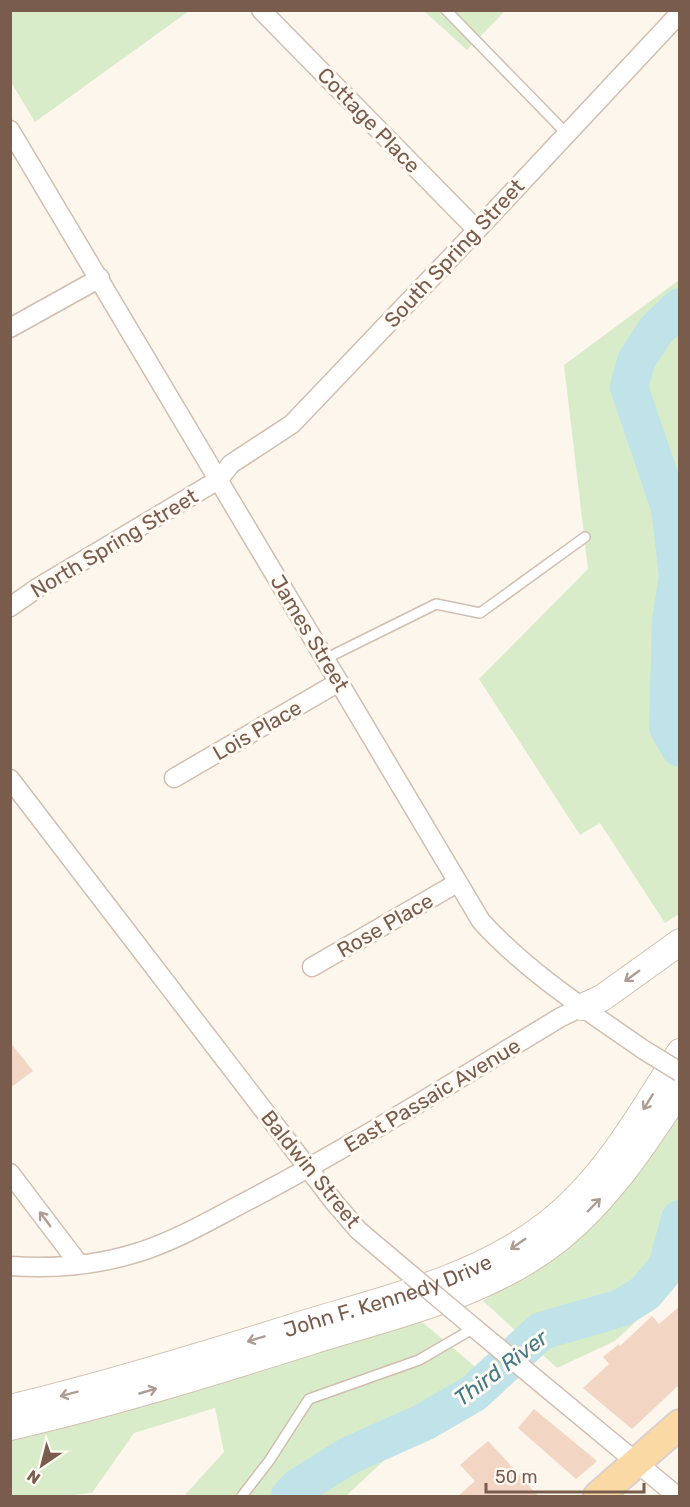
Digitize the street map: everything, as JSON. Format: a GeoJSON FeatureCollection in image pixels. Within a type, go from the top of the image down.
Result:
{"type":"FeatureCollection","features":[{"type":"Feature","properties":{"kind":"main road"},"geometry":{"type":"LineString","coordinates":[[582,1007],[602,998],[680,942]]}},
{"type":"Feature","properties":{"kind":"main road","name":"John F. Kennedy Drive"},"geometry":{"type":"LineString","coordinates":[[10,1408],[143,1373],[395,1296],[469,1270],[507,1252],[548,1223],[608,1162],[680,1052]]}},
{"type":"Feature","properties":{"kind":"main road","name":"John F. Kennedy Drive"},"geometry":{"type":"LineString","coordinates":[[10,1427],[148,1391],[412,1310],[476,1288],[516,1268],[560,1238],[593,1207],[622,1174],[680,1090]]}},
{"type":"Feature","properties":{"kind":"main road"},"geometry":{"type":"LineString","coordinates":[[598,1497],[680,1424]]}},
{"type":"Feature","properties":{"kind":"street","name":"Cottage Place"},"geometry":{"type":"LineString","coordinates":[[261,10],[477,230]]}},
{"type":"Feature","properties":{"kind":"street","name":"South Spring Street"},"geometry":{"type":"LineString","coordinates":[[218,480],[231,464],[292,424],[680,13]]}},
{"type":"Feature","properties":{"kind":"street","name":"James Street"},"geometry":{"type":"LineString","coordinates":[[10,130],[481,921],[499,942],[582,1007],[680,1072]]}},
{"type":"Feature","properties":{"kind":"street"},"geometry":{"type":"LineString","coordinates":[[10,328],[100,278]]}},
{"type":"Feature","properties":{"kind":"street","name":"North Spring Street"},"geometry":{"type":"LineString","coordinates":[[10,607],[39,587],[218,480]]}},
{"type":"Feature","properties":{"kind":"street","name":"Lois Place"},"geometry":{"type":"LineString","coordinates":[[174,778],[339,682]]}},
{"type":"Feature","properties":{"kind":"street","name":"Baldwin Street"},"geometry":{"type":"LineString","coordinates":[[10,779],[358,1230],[677,1497]]}},
{"type":"Feature","properties":{"kind":"street","name":"Rose Place"},"geometry":{"type":"LineString","coordinates":[[312,967],[457,883]]}},
{"type":"Feature","properties":{"kind":"street","name":"East Passaic Avenue"},"geometry":{"type":"LineString","coordinates":[[10,1266],[79,1264],[137,1253],[193,1229],[309,1169],[561,1017],[582,1007]]}},
{"type":"Feature","properties":{"kind":"street"},"geometry":{"type":"LineString","coordinates":[[10,1173],[79,1264]]}},
{"type":"Feature","properties":{"kind":"lane"},"geometry":{"type":"LineString","coordinates":[[446,10],[567,134]]}},
{"type":"Feature","properties":{"kind":"lane"},"geometry":{"type":"LineString","coordinates":[[325,659],[436,604],[480,613],[585,537]]}},
{"type":"Feature","properties":{"kind":"lane"},"geometry":{"type":"LineString","coordinates":[[242,1497],[269,1461],[309,1399],[419,1360],[470,1325]]}},
{"type":"Feature","properties":{"kind":"green space"},"geometry":{"type":"Polygon","coordinates":[[[11,10],[189,11],[35,122],[11,82],[11,10]]]}},
{"type":"Feature","properties":{"kind":"green space"},"geometry":{"type":"Polygon","coordinates":[[[424,11],[505,11],[467,50],[424,11]]]}},
{"type":"Feature","properties":{"kind":"green space"},"geometry":{"type":"Polygon","coordinates":[[[679,280],[679,914],[665,923],[600,823],[580,835],[479,679],[588,569],[564,365],[679,280]]]}},
{"type":"Feature","properties":{"kind":"green space"},"geometry":{"type":"Polygon","coordinates":[[[679,1113],[680,1274],[676,1284],[615,1341],[557,1368],[483,1301],[590,1223],[679,1113]]]}},
{"type":"Feature","properties":{"kind":"green space"},"geometry":{"type":"Polygon","coordinates":[[[421,1321],[497,1385],[393,1452],[346,1496],[184,1496],[224,1452],[215,1408],[134,1433],[92,1493],[63,1496],[11,1496],[10,1440],[165,1399],[421,1321]]]}},
{"type":"Feature","properties":{"kind":"building"},"geometry":{"type":"Polygon","coordinates":[[[10,1042],[33,1071],[10,1088],[10,1042]]]}},
{"type":"Feature","properties":{"kind":"building"},"geometry":{"type":"Polygon","coordinates":[[[680,1306],[680,1384],[632,1429],[583,1388],[609,1364],[603,1357],[619,1344],[620,1346],[652,1316],[659,1324],[680,1306]]]}},
{"type":"Feature","properties":{"kind":"building"},"geometry":{"type":"Polygon","coordinates":[[[534,1409],[597,1461],[576,1479],[518,1428],[534,1409]]]}},
{"type":"Feature","properties":{"kind":"building"},"geometry":{"type":"Polygon","coordinates":[[[488,1441],[539,1497],[457,1497],[475,1481],[460,1465],[488,1441]]]}},
{"type":"Feature","properties":{"kind":"waterway","name":"Third River"},"geometry":{"type":"LineString","coordinates":[[680,307],[656,330],[636,361],[629,387],[670,508],[678,576],[671,621],[668,727],[680,748]]}},
{"type":"Feature","properties":{"kind":"waterway","name":"Third River"},"geometry":{"type":"LineString","coordinates":[[290,1496],[300,1486],[348,1456],[424,1422],[474,1393],[541,1331],[621,1308],[645,1293],[667,1267],[680,1219]]}}]}
